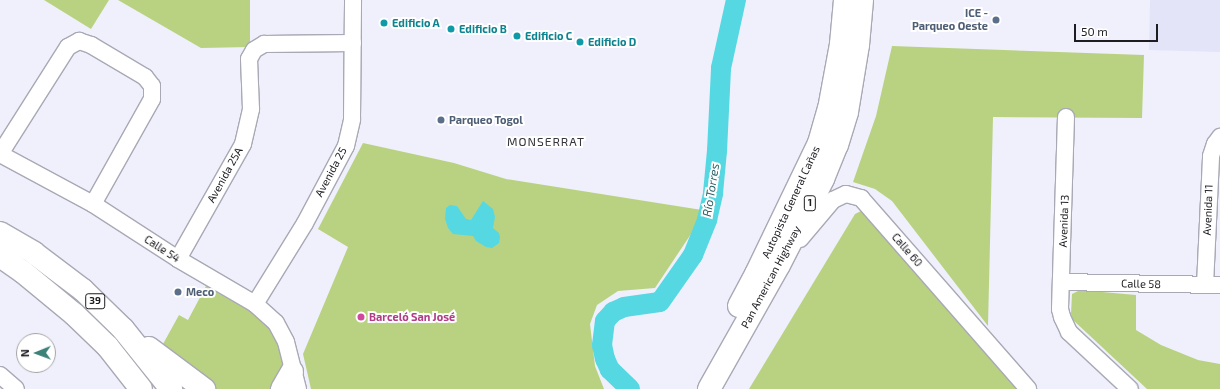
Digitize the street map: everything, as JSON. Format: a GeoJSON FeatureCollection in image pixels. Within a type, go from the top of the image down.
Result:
{"type":"FeatureCollection","features":[{"type":"Feature","properties":{"kind":"highway","name":"Autopista General Cañas"},"geometry":{"type":"LineString","coordinates":[[694,389],[756,274],[818,143],[829,109],[841,44],[844,0]]}},
{"type":"Feature","properties":{"kind":"highway","name":"Pan American Highway"},"geometry":{"type":"LineString","coordinates":[[709,389],[779,265],[823,179],[837,145],[847,112],[858,45],[862,0]]}},
{"type":"Feature","properties":{"kind":"highway"},"geometry":{"type":"LineString","coordinates":[[0,228],[34,253]]}},
{"type":"Feature","properties":{"kind":"highway","name":"39"},"geometry":{"type":"LineString","coordinates":[[0,233],[34,253],[83,290],[123,329],[171,389]]}},
{"type":"Feature","properties":{"kind":"highway","name":"39"},"geometry":{"type":"LineString","coordinates":[[0,256],[24,272],[74,314],[108,346],[141,389]]}},
{"type":"Feature","properties":{"kind":"highway"},"geometry":{"type":"LineString","coordinates":[[123,329],[204,389]]}},
{"type":"Feature","properties":{"kind":"street","name":"Avenida 25"},"geometry":{"type":"LineString","coordinates":[[255,304],[305,222],[346,146],[352,119],[353,0]]}},
{"type":"Feature","properties":{"kind":"street"},"geometry":{"type":"LineString","coordinates":[[0,154],[68,47],[79,41],[91,45],[145,77],[152,86],[152,99],[93,204]]}},
{"type":"Feature","properties":{"kind":"street","name":"Avenida 25A"},"geometry":{"type":"LineString","coordinates":[[178,259],[243,144],[251,109],[249,59],[254,50],[264,44],[353,43]]}},
{"type":"Feature","properties":{"kind":"street","name":"Avenida 13"},"geometry":{"type":"LineString","coordinates":[[1066,117],[1060,309],[1069,332],[1130,389]]}},
{"type":"Feature","properties":{"kind":"street","name":"Avenida 11"},"geometry":{"type":"LineString","coordinates":[[1213,285],[1210,156],[1220,137]]}},
{"type":"Feature","properties":{"kind":"street","name":"Calle 54"},"geometry":{"type":"LineString","coordinates":[[0,154],[93,204],[178,259],[255,304],[276,323],[286,342],[291,383]]}},
{"type":"Feature","properties":{"kind":"street","name":"Calle 60"},"geometry":{"type":"LineString","coordinates":[[779,265],[817,217],[833,200],[846,194],[861,198],[1028,389]]}},
{"type":"Feature","properties":{"kind":"street","name":"Calle 58"},"geometry":{"type":"LineString","coordinates":[[1061,282],[1213,285]]}},
{"type":"Feature","properties":{"kind":"street"},"geometry":{"type":"LineString","coordinates":[[0,374],[16,389]]}},
{"type":"Feature","properties":{"kind":"shaded area"},"geometry":{"type":"Polygon","coordinates":[[[1150,0],[1220,0],[1220,52],[1149,50],[1150,0]]]}},
{"type":"Feature","properties":{"kind":"green space"},"geometry":{"type":"Polygon","coordinates":[[[44,0],[109,0],[91,29],[44,0]]]}},
{"type":"Feature","properties":{"kind":"green space"},"geometry":{"type":"Polygon","coordinates":[[[118,0],[250,0],[250,47],[201,48],[118,0]]]}},
{"type":"Feature","properties":{"kind":"green space"},"geometry":{"type":"Polygon","coordinates":[[[892,46],[1144,55],[1142,118],[993,117],[988,326],[892,201],[875,189],[853,182],[876,116],[892,46]]]}},
{"type":"Feature","properties":{"kind":"green space"},"geometry":{"type":"Polygon","coordinates":[[[363,143],[454,163],[506,179],[702,210],[691,234],[655,288],[618,291],[597,305],[590,324],[595,366],[604,389],[311,389],[303,354],[348,247],[318,229],[363,143]]]}},
{"type":"Feature","properties":{"kind":"green space"},"geometry":{"type":"Polygon","coordinates":[[[865,209],[1019,389],[749,389],[855,214],[865,209]]]}},
{"type":"Feature","properties":{"kind":"green space"},"geometry":{"type":"Polygon","coordinates":[[[206,286],[258,316],[269,326],[276,338],[282,355],[284,371],[274,389],[215,389],[163,344],[179,315],[188,320],[206,286]]]}},
{"type":"Feature","properties":{"kind":"green space"},"geometry":{"type":"Polygon","coordinates":[[[1080,290],[1136,295],[1136,330],[1161,345],[1198,360],[1220,364],[1220,389],[1147,389],[1073,320],[1071,314],[1072,294],[1080,290]]]}},
{"type":"Feature","properties":{"kind":"water"},"geometry":{"type":"Polygon","coordinates":[[[483,201],[493,209],[495,217],[493,228],[499,233],[500,237],[499,243],[492,248],[486,247],[476,241],[473,236],[453,234],[448,228],[445,219],[446,208],[450,205],[457,206],[466,219],[471,220],[483,201]]]}},
{"type":"Feature","properties":{"kind":"waterway","name":"Río Torres"},"geometry":{"type":"LineString","coordinates":[[630,389],[610,370],[605,359],[602,345],[605,321],[613,312],[624,307],[660,302],[693,255],[707,220],[713,193],[717,151],[721,68],[736,0]]}},
{"type":"Feature","properties":{"kind":"place","name":"ICE - Parqueo Oeste"},"geometry":{"type":"Point","coordinates":[996,20]}},
{"type":"Feature","properties":{"kind":"place","name":"Edificio A"},"geometry":{"type":"Point","coordinates":[384,23]}},
{"type":"Feature","properties":{"kind":"place","name":"Edificio B"},"geometry":{"type":"Point","coordinates":[451,29]}},
{"type":"Feature","properties":{"kind":"place","name":"Edificio C"},"geometry":{"type":"Point","coordinates":[517,36]}},
{"type":"Feature","properties":{"kind":"place","name":"Edificio D"},"geometry":{"type":"Point","coordinates":[580,42]}},
{"type":"Feature","properties":{"kind":"place","name":"Parqueo Togol"},"geometry":{"type":"Point","coordinates":[441,120]}},
{"type":"Feature","properties":{"kind":"place","name":"Meco"},"geometry":{"type":"Point","coordinates":[178,292]}},
{"type":"Feature","properties":{"kind":"place","name":"Barceló San José"},"geometry":{"type":"Point","coordinates":[361,317]}},
{"type":"Feature","properties":{"kind":"district","name":"MONSERRAT"},"geometry":{"type":"Point","coordinates":[546,142]}}]}
